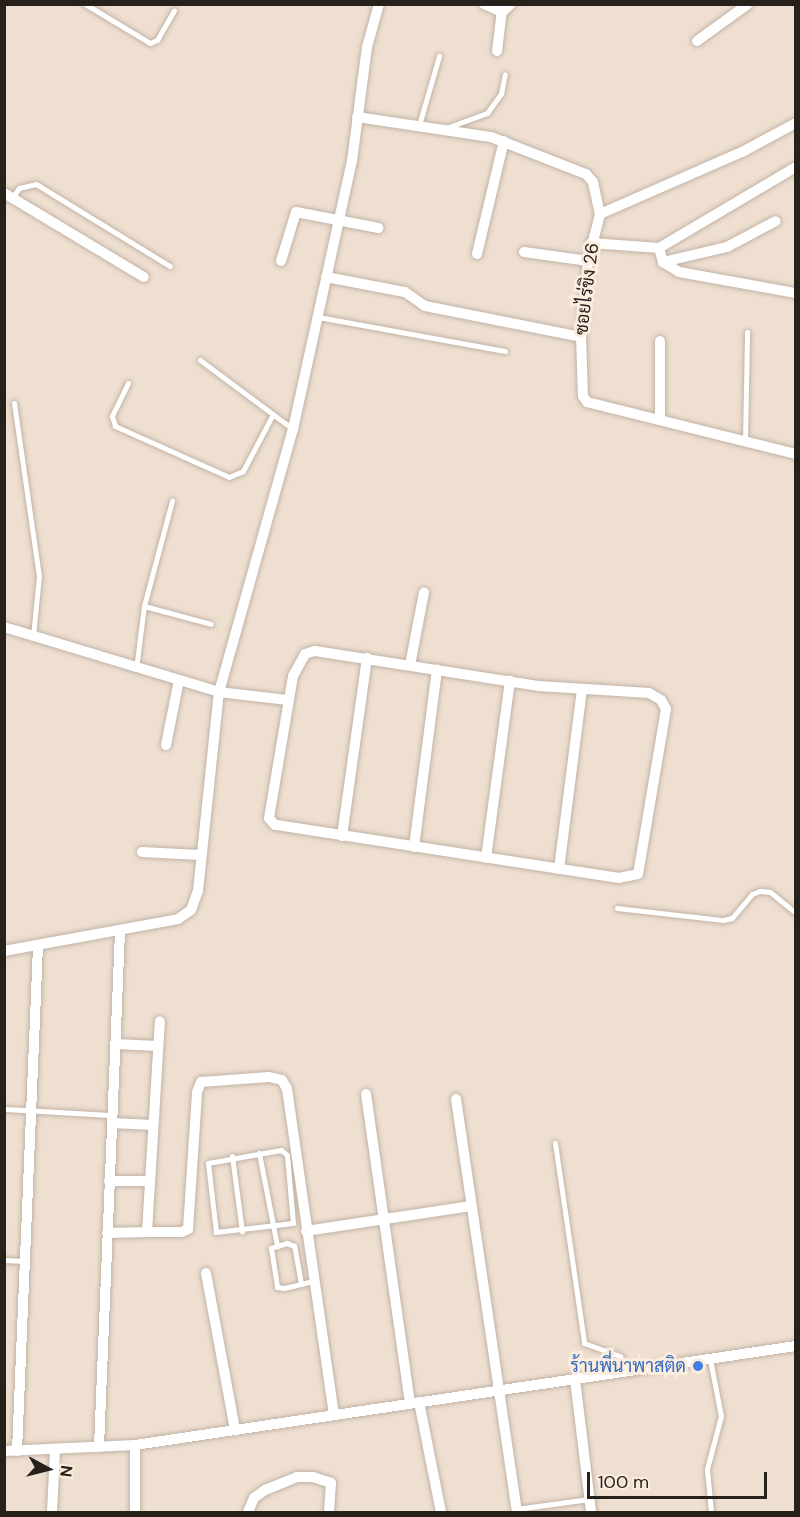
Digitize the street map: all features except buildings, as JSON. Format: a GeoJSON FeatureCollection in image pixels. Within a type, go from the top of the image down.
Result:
{"type":"FeatureCollection","features":[{"type":"Feature","properties":{"kind":"street"},"geometry":{"type":"LineString","coordinates":[[4,951],[178,919],[191,910],[198,891],[219,692],[293,429],[338,220],[357,117],[366,47],[379,4]]}},
{"type":"Feature","properties":{"kind":"street"},"geometry":{"type":"LineString","coordinates":[[484,4],[502,12]]}},
{"type":"Feature","properties":{"kind":"street"},"geometry":{"type":"LineString","coordinates":[[496,51],[502,12],[511,4]]}},
{"type":"Feature","properties":{"kind":"street"},"geometry":{"type":"LineString","coordinates":[[697,41],[748,4]]}},
{"type":"Feature","properties":{"kind":"street","name":"ซอยไร่ขิง 26"},"geometry":{"type":"LineString","coordinates":[[357,117],[446,128],[504,141],[586,174],[593,182],[600,214],[588,261],[580,336],[583,396],[587,402],[660,418],[795,453]]}},
{"type":"Feature","properties":{"kind":"street"},"geometry":{"type":"LineString","coordinates":[[600,214],[742,152],[795,123]]}},
{"type":"Feature","properties":{"kind":"street"},"geometry":{"type":"LineString","coordinates":[[477,254],[504,141]]}},
{"type":"Feature","properties":{"kind":"street"},"geometry":{"type":"LineString","coordinates":[[591,243],[659,248],[795,167]]}},
{"type":"Feature","properties":{"kind":"street"},"geometry":{"type":"LineString","coordinates":[[8,196],[144,278]]}},
{"type":"Feature","properties":{"kind":"street"},"geometry":{"type":"LineString","coordinates":[[281,261],[296,212],[378,228]]}},
{"type":"Feature","properties":{"kind":"street"},"geometry":{"type":"LineString","coordinates":[[663,262],[727,248],[776,221]]}},
{"type":"Feature","properties":{"kind":"street"},"geometry":{"type":"LineString","coordinates":[[659,248],[663,262],[688,275],[795,293]]}},
{"type":"Feature","properties":{"kind":"street"},"geometry":{"type":"LineString","coordinates":[[524,252],[588,261]]}},
{"type":"Feature","properties":{"kind":"street"},"geometry":{"type":"LineString","coordinates":[[326,277],[405,292],[425,306],[580,336]]}},
{"type":"Feature","properties":{"kind":"street"},"geometry":{"type":"LineString","coordinates":[[660,341],[660,418]]}},
{"type":"Feature","properties":{"kind":"street"},"geometry":{"type":"LineString","coordinates":[[410,665],[424,592]]}},
{"type":"Feature","properties":{"kind":"street"},"geometry":{"type":"LineString","coordinates":[[4,627],[136,669],[219,692],[288,700]]}},
{"type":"Feature","properties":{"kind":"street"},"geometry":{"type":"LineString","coordinates":[[315,651],[367,658],[582,690],[649,693],[661,700],[666,709],[638,874],[619,878],[274,825],[270,818],[288,700],[293,676],[305,654],[315,651]]}},
{"type":"Feature","properties":{"kind":"street"},"geometry":{"type":"LineString","coordinates":[[342,836],[367,658]]}},
{"type":"Feature","properties":{"kind":"street"},"geometry":{"type":"LineString","coordinates":[[414,847],[437,669]]}},
{"type":"Feature","properties":{"kind":"street"},"geometry":{"type":"LineString","coordinates":[[166,745],[178,680]]}},
{"type":"Feature","properties":{"kind":"street"},"geometry":{"type":"LineString","coordinates":[[486,858],[510,681]]}},
{"type":"Feature","properties":{"kind":"street"},"geometry":{"type":"LineString","coordinates":[[559,869],[582,690]]}},
{"type":"Feature","properties":{"kind":"street"},"geometry":{"type":"LineString","coordinates":[[142,852],[200,855]]}},
{"type":"Feature","properties":{"kind":"street"},"geometry":{"type":"LineString","coordinates":[[99,1447],[120,930]]}},
{"type":"Feature","properties":{"kind":"street"},"geometry":{"type":"LineString","coordinates":[[17,1451],[38,945]]}},
{"type":"Feature","properties":{"kind":"street"},"geometry":{"type":"LineString","coordinates":[[147,1232],[160,1021]]}},
{"type":"Feature","properties":{"kind":"street"},"geometry":{"type":"LineString","coordinates":[[115,1044],[158,1046]]}},
{"type":"Feature","properties":{"kind":"street"},"geometry":{"type":"LineString","coordinates":[[107,1233],[182,1232],[188,1228],[197,1092],[201,1082],[269,1077],[282,1080],[287,1089],[334,1414]]}},
{"type":"Feature","properties":{"kind":"street"},"geometry":{"type":"LineString","coordinates":[[366,1094],[414,1402],[441,1512]]}},
{"type":"Feature","properties":{"kind":"street"},"geometry":{"type":"LineString","coordinates":[[456,1100],[516,1511]]}},
{"type":"Feature","properties":{"kind":"street"},"geometry":{"type":"LineString","coordinates":[[112,1119],[153,1125]]}},
{"type":"Feature","properties":{"kind":"street"},"geometry":{"type":"LineString","coordinates":[[109,1181],[149,1181]]}},
{"type":"Feature","properties":{"kind":"street"},"geometry":{"type":"LineString","coordinates":[[306,1230],[471,1206]]}},
{"type":"Feature","properties":{"kind":"street"},"geometry":{"type":"LineString","coordinates":[[206,1273],[235,1430]]}},
{"type":"Feature","properties":{"kind":"street"},"geometry":{"type":"LineString","coordinates":[[4,1451],[135,1444],[795,1346]]}},
{"type":"Feature","properties":{"kind":"street"},"geometry":{"type":"LineString","coordinates":[[575,1379],[591,1512]]}},
{"type":"Feature","properties":{"kind":"street"},"geometry":{"type":"LineString","coordinates":[[135,1444],[135,1512]]}},
{"type":"Feature","properties":{"kind":"street"},"geometry":{"type":"LineString","coordinates":[[52,1512],[55,1450]]}},
{"type":"Feature","properties":{"kind":"street"},"geometry":{"type":"LineString","coordinates":[[248,1512],[254,1498],[265,1490],[297,1477],[313,1477],[332,1483],[328,1512]]}},
{"type":"Feature","properties":{"kind":"lane"},"geometry":{"type":"LineString","coordinates":[[85,4],[150,43],[156,40],[174,10]]}},
{"type":"Feature","properties":{"kind":"lane"},"geometry":{"type":"LineString","coordinates":[[419,125],[439,56]]}},
{"type":"Feature","properties":{"kind":"lane"},"geometry":{"type":"LineString","coordinates":[[446,128],[487,113],[501,94],[505,74]]}},
{"type":"Feature","properties":{"kind":"lane"},"geometry":{"type":"LineString","coordinates":[[8,196],[19,188],[36,184],[170,266]]}},
{"type":"Feature","properties":{"kind":"lane"},"geometry":{"type":"LineString","coordinates":[[317,317],[505,351]]}},
{"type":"Feature","properties":{"kind":"lane"},"geometry":{"type":"LineString","coordinates":[[745,440],[747,332]]}},
{"type":"Feature","properties":{"kind":"lane"},"geometry":{"type":"LineString","coordinates":[[201,360],[293,429]]}},
{"type":"Feature","properties":{"kind":"lane"},"geometry":{"type":"LineString","coordinates":[[128,383],[112,416],[115,426],[229,477],[243,471],[273,414]]}},
{"type":"Feature","properties":{"kind":"lane"},"geometry":{"type":"LineString","coordinates":[[14,402],[39,576],[33,636]]}},
{"type":"Feature","properties":{"kind":"lane"},"geometry":{"type":"LineString","coordinates":[[136,669],[144,606],[172,501]]}},
{"type":"Feature","properties":{"kind":"lane"},"geometry":{"type":"LineString","coordinates":[[144,606],[212,624]]}},
{"type":"Feature","properties":{"kind":"lane"},"geometry":{"type":"LineString","coordinates":[[617,908],[723,920],[732,918],[752,894],[760,891],[770,892],[795,913]]}},
{"type":"Feature","properties":{"kind":"lane"},"geometry":{"type":"LineString","coordinates":[[4,1109],[112,1119]]}},
{"type":"Feature","properties":{"kind":"lane"},"geometry":{"type":"LineString","coordinates":[[555,1143],[584,1344],[620,1356],[626,1371]]}},
{"type":"Feature","properties":{"kind":"lane"},"geometry":{"type":"LineString","coordinates":[[281,1150],[287,1155],[294,1218],[290,1224],[220,1233],[214,1229],[208,1162],[259,1153],[281,1150]]}},
{"type":"Feature","properties":{"kind":"lane"},"geometry":{"type":"LineString","coordinates":[[259,1153],[271,1227],[277,1246]]}},
{"type":"Feature","properties":{"kind":"lane"},"geometry":{"type":"LineString","coordinates":[[232,1156],[242,1231]]}},
{"type":"Feature","properties":{"kind":"lane"},"geometry":{"type":"LineString","coordinates":[[301,1284],[294,1246],[286,1243],[271,1248],[269,1255],[277,1287],[301,1284],[313,1281]]}},
{"type":"Feature","properties":{"kind":"lane"},"geometry":{"type":"LineString","coordinates":[[4,1260],[25,1261]]}},
{"type":"Feature","properties":{"kind":"lane"},"geometry":{"type":"LineString","coordinates":[[710,1359],[721,1416],[707,1469],[711,1512]]}},
{"type":"Feature","properties":{"kind":"lane"},"geometry":{"type":"LineString","coordinates":[[516,1511],[589,1499]]}},
{"type":"Feature","properties":{"kind":"place","name":"ร้านพี่นาพาสติด"},"geometry":{"type":"Point","coordinates":[698,1366]}}]}
